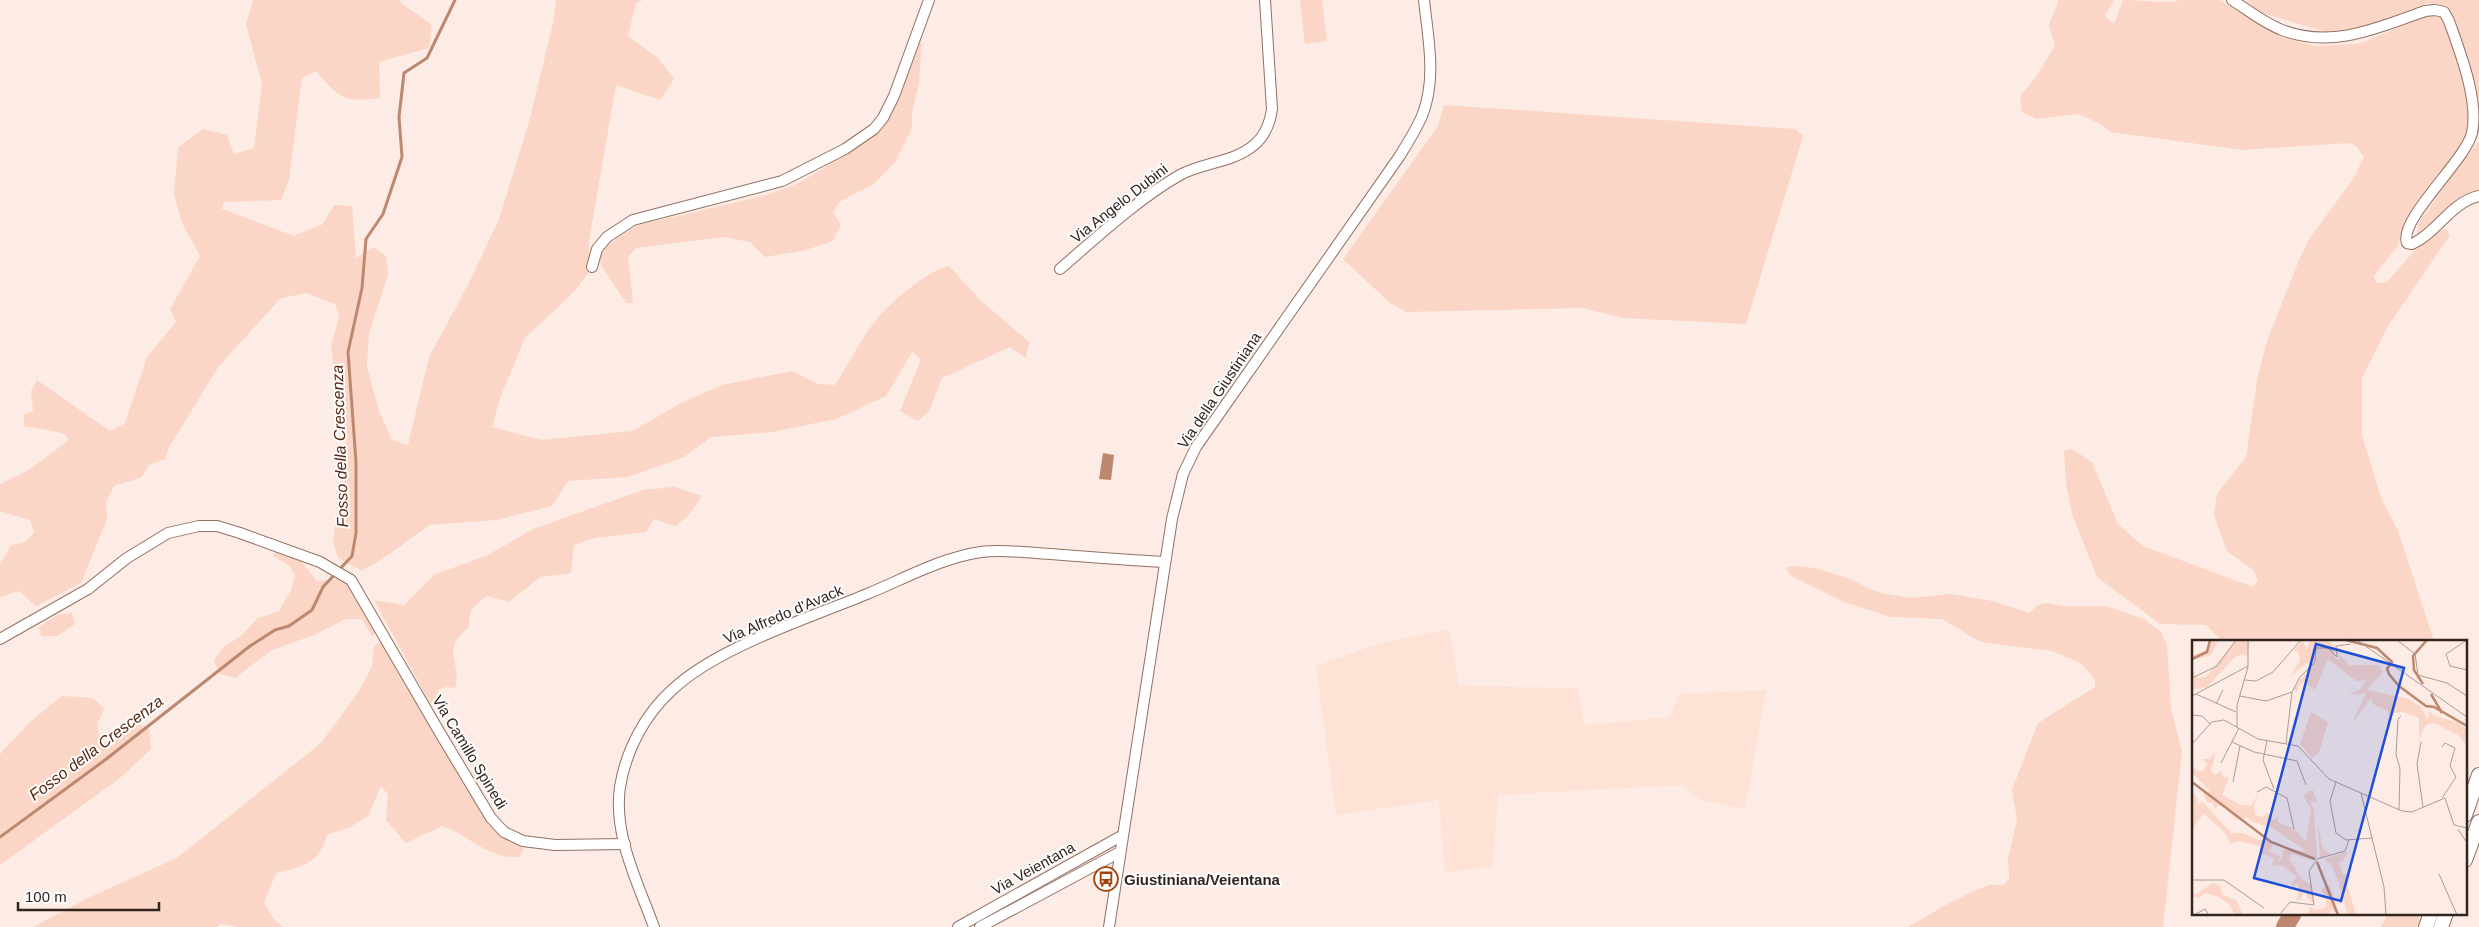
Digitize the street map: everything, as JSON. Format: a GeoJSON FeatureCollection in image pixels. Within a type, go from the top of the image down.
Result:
{"type":"FeatureCollection","features":[{"type":"Feature","properties":{"kind":"highway"},"geometry":{"type":"LineString","coordinates":[[2466,812],[2479,775]]}},
{"type":"Feature","properties":{"kind":"highway"},"geometry":{"type":"LineString","coordinates":[[2466,857],[2479,822]]}},
{"type":"Feature","properties":{"kind":"highway"},"geometry":{"type":"LineString","coordinates":[[2426,927],[2431,914]]}},
{"type":"Feature","properties":{"kind":"highway"},"geometry":{"type":"LineString","coordinates":[[2441,927],[2446,914]]}},
{"type":"Feature","properties":{"kind":"street"},"geometry":{"type":"LineString","coordinates":[[592,267],[596,249],[607,237],[633,220],[782,181],[845,149],[874,129],[884,118],[894,96],[928,0]]}},
{"type":"Feature","properties":{"kind":"street","name":"Via Angelo Dubini"},"geometry":{"type":"LineString","coordinates":[[1060,269],[1130,211],[1178,176],[1234,156],[1259,141],[1268,125],[1272,109],[1265,0]]}},
{"type":"Feature","properties":{"kind":"street","name":"Via della Giustiniana"},"geometry":{"type":"LineString","coordinates":[[1109,927],[1176,496],[1191,456],[1399,157],[1419,123],[1427,101],[1430,80],[1424,0]]}},
{"type":"Feature","properties":{"kind":"street"},"geometry":{"type":"LineString","coordinates":[[2232,0],[2276,28],[2306,36],[2348,37],[2376,30],[2428,10],[2438,10],[2445,13],[2471,91],[2474,111],[2472,133],[2466,148],[2417,214],[2407,232],[2407,243],[2412,244],[2422,239],[2463,202],[2479,196]]}},
{"type":"Feature","properties":{"kind":"street","name":"Via Camillo Spinedi"},"geometry":{"type":"LineString","coordinates":[[0,639],[88,589],[150,542],[181,530],[198,526],[217,526],[320,562],[351,580],[440,733],[501,830],[516,839],[547,844],[624,844]]}},
{"type":"Feature","properties":{"kind":"street","name":"Via Alfredo d'Avack"},"geometry":{"type":"LineString","coordinates":[[654,927],[624,844],[619,815],[620,789],[628,756],[636,738],[656,707],[675,687],[697,671],[724,655],[936,564],[971,554],[1017,552],[1165,562]]}},
{"type":"Feature","properties":{"kind":"street","name":"Via Veientana"},"geometry":{"type":"LineString","coordinates":[[958,927],[1123,835]]}},
{"type":"Feature","properties":{"kind":"street","name":"Via Veientana"},"geometry":{"type":"LineString","coordinates":[[980,927],[1120,852]]}},
{"type":"Feature","properties":{"kind":"shaded area"},"geometry":{"type":"Polygon","coordinates":[[[253,0],[400,0],[401,3],[432,25],[429,48],[379,62],[380,98],[358,100],[344,97],[331,88],[316,71],[302,78],[289,180],[281,200],[224,202],[222,209],[294,236],[323,224],[334,205],[352,206],[356,258],[374,247],[386,256],[388,275],[369,333],[367,367],[379,411],[392,440],[408,445],[429,357],[468,285],[499,219],[529,122],[553,23],[556,0],[643,0],[636,3],[628,36],[658,58],[674,79],[660,100],[616,85],[589,241],[590,271],[574,292],[525,338],[500,398],[492,427],[541,440],[633,431],[679,404],[722,385],[792,371],[818,384],[835,385],[866,334],[883,312],[921,280],[949,266],[980,300],[1029,342],[1026,358],[1010,347],[942,378],[929,411],[918,421],[900,411],[921,359],[912,352],[886,396],[836,419],[772,432],[711,437],[684,457],[628,477],[568,481],[552,506],[496,520],[429,525],[391,553],[362,571],[338,558],[333,541],[346,445],[331,347],[339,317],[335,304],[307,293],[281,298],[219,366],[169,447],[165,459],[149,465],[142,477],[114,486],[106,502],[107,519],[81,583],[36,606],[19,591],[0,597],[0,564],[11,545],[24,543],[34,532],[30,520],[0,511],[0,484],[29,470],[69,440],[63,433],[24,426],[24,415],[33,411],[31,391],[37,380],[110,431],[125,423],[147,357],[176,322],[170,309],[200,256],[182,223],[174,194],[178,148],[203,129],[227,135],[234,154],[254,148],[262,84],[246,24],[253,0]]]}},
{"type":"Feature","properties":{"kind":"shaded area"},"geometry":{"type":"Polygon","coordinates":[[[1300,0],[1322,0],[1327,41],[1305,44],[1300,0]]]}},
{"type":"Feature","properties":{"kind":"shaded area"},"geometry":{"type":"Polygon","coordinates":[[[2059,0],[2114,0],[2105,16],[2114,24],[2123,0],[2162,2],[2219,0],[2284,38],[2315,46],[2358,44],[2425,17],[2437,14],[2445,17],[2469,103],[2470,124],[2465,143],[2407,220],[2397,247],[2374,276],[2376,283],[2387,282],[2430,233],[2446,229],[2450,235],[2388,326],[2362,378],[2362,435],[2381,498],[2398,531],[2434,640],[2221,640],[2206,625],[2160,624],[2097,577],[2072,514],[2066,483],[2064,451],[2072,449],[2092,462],[2118,524],[2143,546],[2253,587],[2258,580],[2253,570],[2227,551],[2214,515],[2217,494],[2246,457],[2257,380],[2267,341],[2299,260],[2308,241],[2353,179],[2364,157],[2357,147],[2349,143],[2242,150],[2111,132],[2099,123],[2078,114],[2036,119],[2022,112],[2020,96],[2036,77],[2055,46],[2049,25],[2059,0]]]}},
{"type":"Feature","properties":{"kind":"shaded area"},"geometry":{"type":"Polygon","coordinates":[[[2247,0],[2479,0],[2479,139],[2476,95],[2447,8],[2428,3],[2362,28],[2326,32],[2256,11],[2247,0]]]}},
{"type":"Feature","properties":{"kind":"shaded area"},"geometry":{"type":"Polygon","coordinates":[[[922,42],[919,83],[912,113],[912,128],[895,162],[874,184],[839,202],[833,213],[841,225],[833,241],[806,250],[765,257],[750,242],[723,237],[636,248],[628,257],[633,303],[626,303],[603,268],[599,258],[606,247],[639,225],[767,195],[801,182],[864,143],[886,123],[893,109],[915,45],[922,42]]]}},
{"type":"Feature","properties":{"kind":"shaded area"},"geometry":{"type":"Polygon","coordinates":[[[1444,105],[1795,129],[1803,136],[1746,324],[1623,318],[1583,308],[1406,312],[1390,303],[1343,259],[1438,126],[1444,105]]]}},
{"type":"Feature","properties":{"kind":"shaded area"},"geometry":{"type":"Polygon","coordinates":[[[2479,141],[2479,189],[2455,203],[2417,234],[2418,225],[2452,173],[2479,141]]]}},
{"type":"Feature","properties":{"kind":"shaded area"},"geometry":{"type":"Polygon","coordinates":[[[1103,453],[1114,455],[1111,480],[1099,479],[1103,453]]]}},
{"type":"Feature","properties":{"kind":"shaded area"},"geometry":{"type":"Polygon","coordinates":[[[674,487],[702,496],[688,516],[675,526],[654,519],[646,532],[595,538],[574,545],[571,573],[540,577],[509,602],[487,596],[478,603],[472,609],[469,616],[469,627],[455,643],[453,650],[457,678],[455,688],[446,687],[438,690],[440,703],[430,703],[374,600],[404,605],[434,575],[488,555],[533,529],[643,490],[674,487]]]}},
{"type":"Feature","properties":{"kind":"shaded area"},"geometry":{"type":"Polygon","coordinates":[[[276,549],[299,559],[317,581],[342,579],[351,587],[378,632],[372,636],[362,619],[346,619],[314,635],[272,650],[235,678],[220,674],[214,661],[223,647],[241,636],[258,618],[279,611],[292,588],[295,575],[290,566],[273,556],[276,549]]]}},
{"type":"Feature","properties":{"kind":"shaded area"},"geometry":{"type":"Polygon","coordinates":[[[1793,566],[1815,568],[1847,578],[1880,593],[1911,598],[1951,594],[1992,601],[2029,613],[2038,605],[2045,603],[2064,606],[2106,606],[2144,619],[2161,632],[2167,646],[2171,708],[2182,752],[2163,927],[1908,927],[1951,902],[1988,885],[2004,885],[2009,879],[2008,858],[2017,820],[2012,790],[2038,723],[2095,687],[2095,680],[2081,663],[2052,651],[1981,642],[1942,619],[1891,617],[1844,602],[1791,576],[1786,568],[1793,566]]]}},
{"type":"Feature","properties":{"kind":"shaded area"},"geometry":{"type":"Polygon","coordinates":[[[72,613],[75,624],[57,636],[41,636],[39,627],[57,615],[72,613]]]}},
{"type":"Feature","properties":{"kind":"shaded area"},"geometry":{"type":"Polygon","coordinates":[[[1449,629],[1459,686],[1578,688],[1584,725],[1670,717],[1679,694],[1766,690],[1745,809],[1702,800],[1682,785],[1498,795],[1493,866],[1445,873],[1439,800],[1336,815],[1316,666],[1378,644],[1449,629]]]}},
{"type":"Feature","properties":{"kind":"shaded area"},"geometry":{"type":"Polygon","coordinates":[[[378,643],[383,643],[500,831],[524,849],[519,857],[508,857],[489,851],[442,826],[406,843],[386,820],[388,795],[381,786],[368,816],[350,827],[327,835],[319,853],[308,863],[276,873],[264,903],[274,919],[283,927],[238,927],[221,924],[217,927],[33,927],[88,898],[177,858],[321,743],[357,694],[372,667],[374,646],[378,643]]]}},
{"type":"Feature","properties":{"kind":"shaded area"},"geometry":{"type":"Polygon","coordinates":[[[62,696],[93,698],[104,709],[97,724],[100,744],[123,736],[138,723],[149,729],[151,749],[120,778],[0,865],[0,754],[31,721],[62,696]]]}},
{"type":"Feature","properties":{"kind":"shaded area"},"geometry":{"type":"Polygon","coordinates":[[[2388,914],[2422,914],[2417,927],[2381,927],[2388,914]]]}},
{"type":"Feature","properties":{"kind":"waterway","name":"Fosso della Crescenza"},"geometry":{"type":"LineString","coordinates":[[0,837],[105,760],[250,646],[275,630],[289,626],[312,610],[323,587],[352,556],[356,533],[356,462],[348,352],[362,288],[366,239],[383,214],[402,157],[399,117],[404,73],[427,58],[455,0]]}},
{"type":"Feature","properties":{"kind":"waterway"},"geometry":{"type":"LineString","coordinates":[[2285,927],[2292,914]]}},
{"type":"Feature","properties":{"kind":"place","name":"Giustiniana/Veientana"},"geometry":{"type":"Point","coordinates":[1106,879]}}]}
